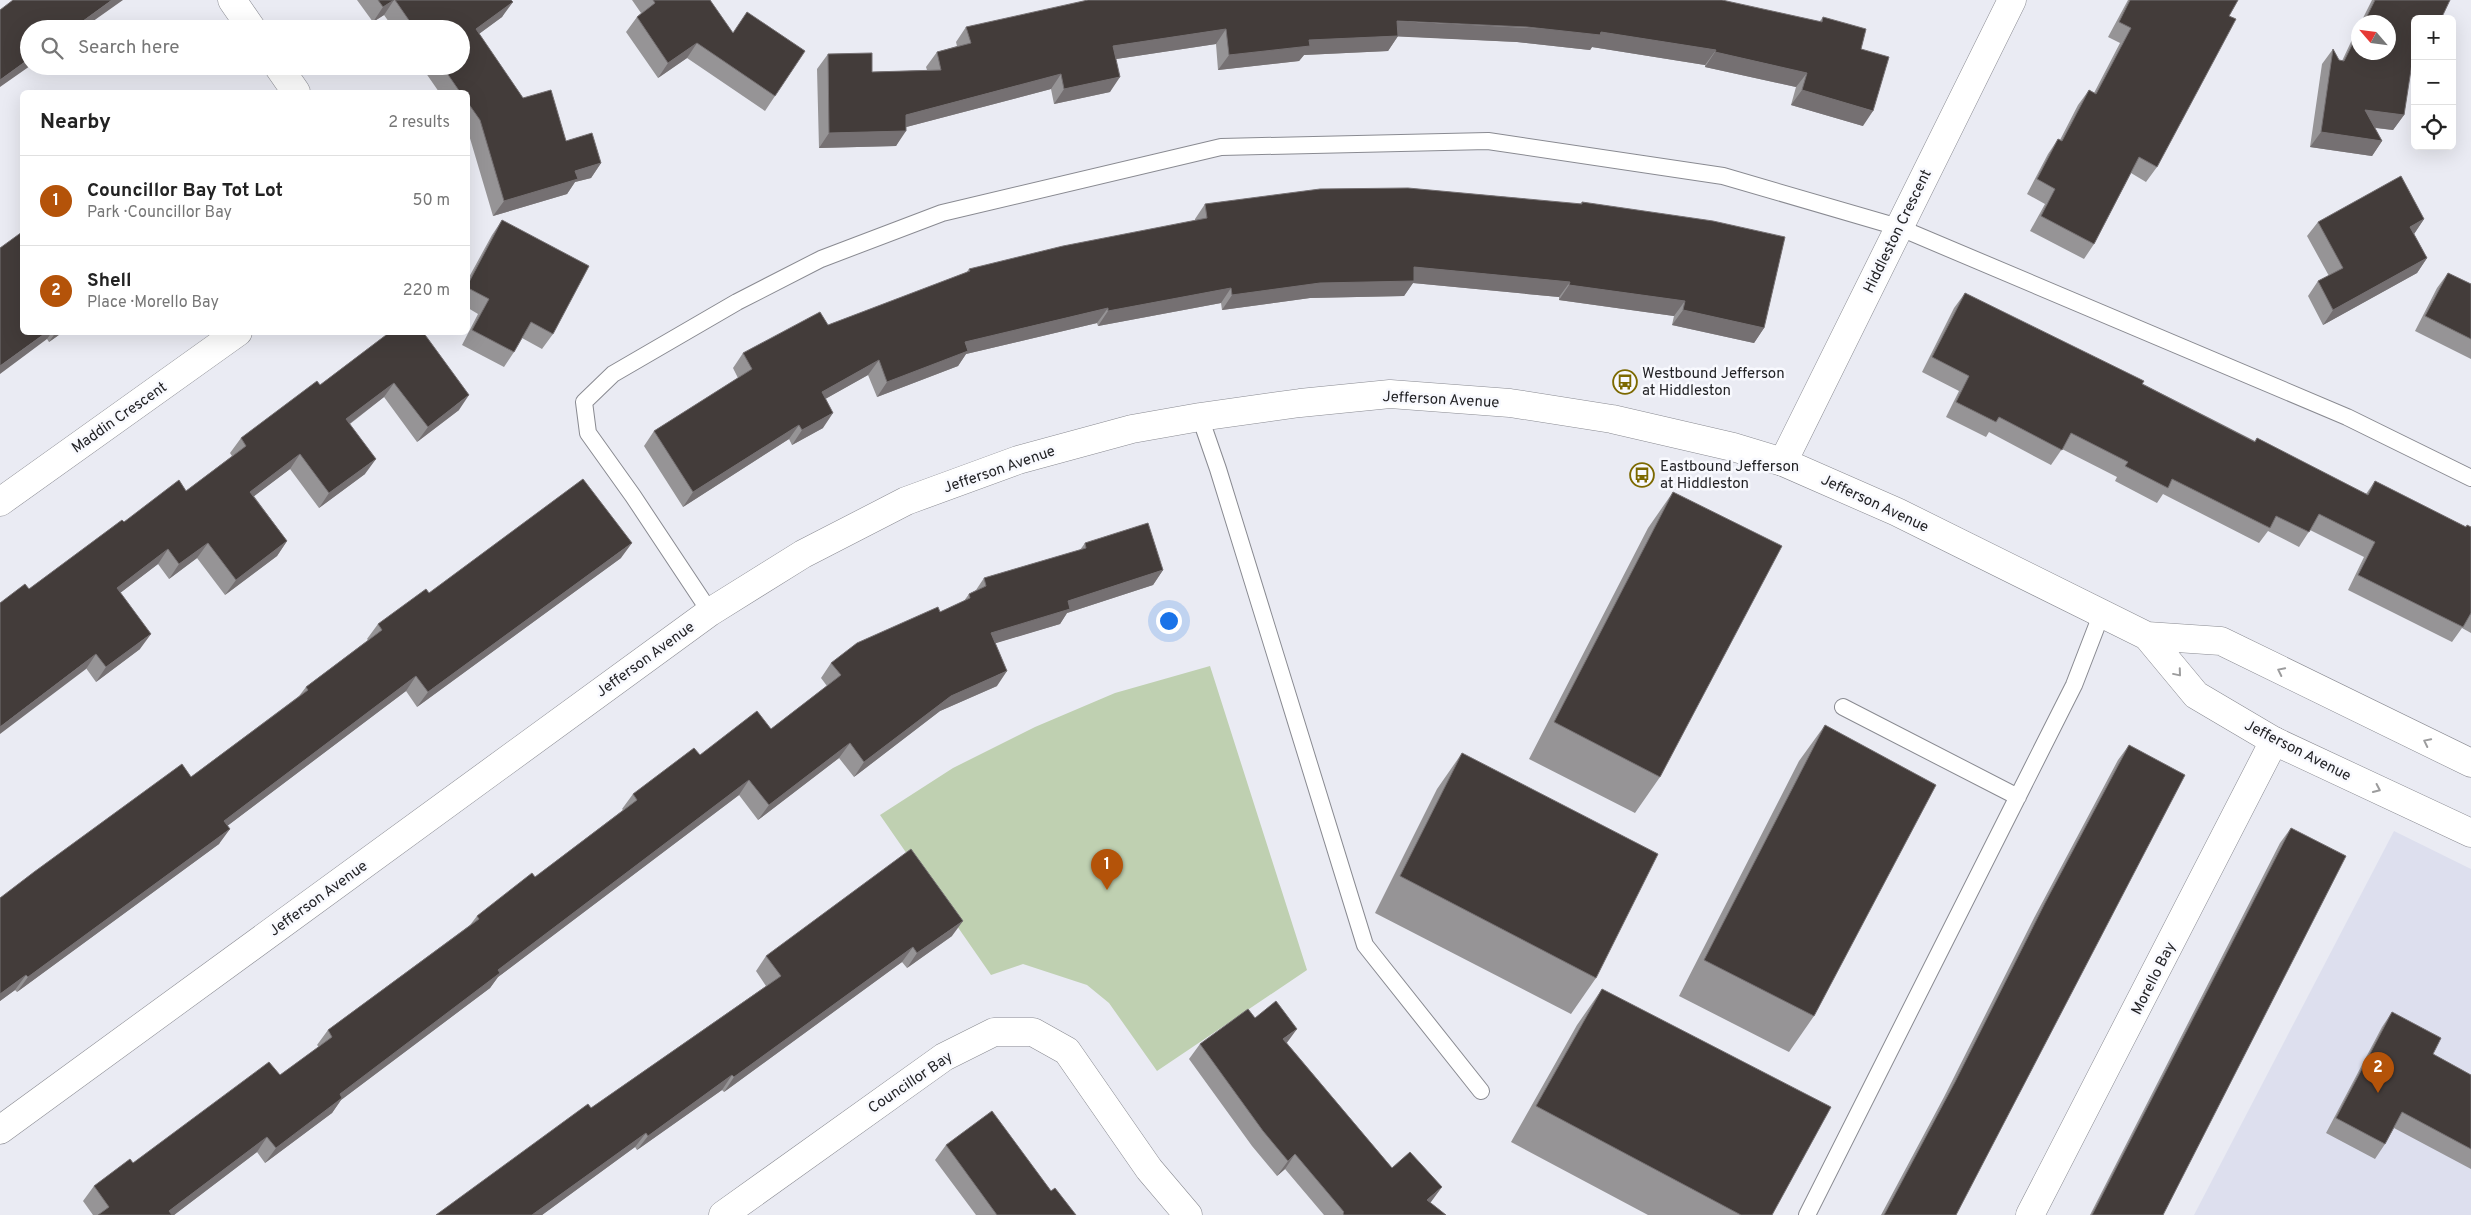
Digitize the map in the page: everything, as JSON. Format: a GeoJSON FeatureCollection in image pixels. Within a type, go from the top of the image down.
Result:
{"type":"FeatureCollection","features":[{"type":"Feature","properties":{"kind":"street"},"geometry":{"type":"LineString","coordinates":[[232,0],[246,20]]}},
{"type":"Feature","properties":{"kind":"street","name":"Hiddleston Crescent"},"geometry":{"type":"LineString","coordinates":[[1783,462],[2012,0]]}},
{"type":"Feature","properties":{"kind":"street"},"geometry":{"type":"LineString","coordinates":[[284,75],[295,90]]}},
{"type":"Feature","properties":{"kind":"street","name":"Maddin Crescent"},"geometry":{"type":"LineString","coordinates":[[0,502],[234,335]]}},
{"type":"Feature","properties":{"kind":"street","name":"Jefferson Avenue"},"geometry":{"type":"LineString","coordinates":[[0,1130],[710,612],[803,554],[906,501],[1018,460],[1132,429],[1200,417],[1300,403],[1390,394],[1510,404],[1612,419],[1733,447],[1783,462],[1897,512],[2101,615],[2147,636],[2221,642],[2471,763]]}},
{"type":"Feature","properties":{"kind":"street","name":"Jefferson Avenue"},"geometry":{"type":"LineString","coordinates":[[2147,636],[2196,695],[2274,741],[2471,833]]}},
{"type":"Feature","properties":{"kind":"street","name":"Morello Bay"},"geometry":{"type":"LineString","coordinates":[[2030,1215],[2274,741]]}},
{"type":"Feature","properties":{"kind":"street","name":"Councillor Bay"},"geometry":{"type":"LineString","coordinates":[[723,1215],[944,1057],[994,1032],[1033,1032],[1066,1051],[1149,1170],[1188,1215]]}},
{"type":"Feature","properties":{"kind":"lane"},"geometry":{"type":"LineString","coordinates":[[710,612],[633,496],[588,433],[584,402],[613,374],[736,302],[821,259],[942,213],[1221,147],[1488,141],[1724,176],[1898,227],[2347,417],[2471,478]]}},
{"type":"Feature","properties":{"kind":"lane"},"geometry":{"type":"LineString","coordinates":[[1200,417],[1218,469],[1365,945],[1481,1091]]}},
{"type":"Feature","properties":{"kind":"lane"},"geometry":{"type":"LineString","coordinates":[[1807,1215],[2074,685],[2101,615]]}},
{"type":"Feature","properties":{"kind":"lane"},"geometry":{"type":"LineString","coordinates":[[1843,706],[2018,797]]}},
{"type":"Feature","properties":{"kind":"shaded area"},"geometry":{"type":"Polygon","coordinates":[[[2394,831],[2471,869],[2471,1215],[2194,1215],[2394,831]]]}},
{"type":"Feature","properties":{"kind":"green space"},"geometry":{"type":"Polygon","coordinates":[[[1210,666],[1307,970],[1157,1071],[1109,1003],[1087,985],[1023,964],[991,975],[880,815],[953,768],[1035,727],[1115,693],[1210,666]]]}},
{"type":"Feature","properties":{"kind":"building"},"geometry":{"type":"Polygon","coordinates":[[[13,0],[112,0],[84,20],[20,20],[20,66],[0,80],[0,10],[13,0]]]}},
{"type":"Feature","properties":{"kind":"building"},"geometry":{"type":"Polygon","coordinates":[[[378,0],[394,0],[383,7],[378,0]]]}},
{"type":"Feature","properties":{"kind":"building"},"geometry":{"type":"Polygon","coordinates":[[[395,0],[511,0],[513,2],[476,29],[523,98],[551,90],[566,141],[592,133],[601,163],[575,171],[578,179],[504,201],[480,120],[470,106],[470,90],[459,90],[448,75],[470,75],[470,20],[409,20],[395,0]]]}},
{"type":"Feature","properties":{"kind":"building"},"geometry":{"type":"Polygon","coordinates":[[[653,0],[710,0],[733,33],[747,12],[805,51],[775,96],[697,43],[668,63],[637,17],[655,3],[653,0]]]}},
{"type":"Feature","properties":{"kind":"building"},"geometry":{"type":"Polygon","coordinates":[[[1088,0],[1722,0],[1822,22],[1823,17],[1866,29],[1861,49],[1889,57],[1873,111],[1802,90],[1807,73],[1715,52],[1716,50],[1601,32],[1600,35],[1527,27],[1397,21],[1398,36],[1309,40],[1310,46],[1229,55],[1226,29],[1113,46],[1120,77],[1064,89],[1061,74],[906,115],[906,131],[829,133],[828,54],[872,53],[872,72],[941,70],[937,52],[971,43],[966,27],[1088,0]]]}},
{"type":"Feature","properties":{"kind":"building"},"geometry":{"type":"Polygon","coordinates":[[[2130,0],[2238,0],[2229,16],[2236,19],[2157,167],[2139,157],[2094,244],[2041,216],[2055,189],[2037,179],[2058,139],[2062,141],[2089,90],[2096,94],[2131,28],[2119,22],[2130,0]]]}},
{"type":"Feature","properties":{"kind":"building"},"geometry":{"type":"Polygon","coordinates":[[[2375,0],[2450,0],[2443,15],[2411,15],[2411,70],[2404,115],[2365,110],[2382,141],[2321,132],[2333,49],[2339,60],[2344,61],[2351,47],[2351,60],[2396,60],[2396,15],[2368,15],[2375,0]]]}},
{"type":"Feature","properties":{"kind":"building"},"geometry":{"type":"Polygon","coordinates":[[[2401,176],[2424,219],[2410,227],[2427,258],[2333,310],[2318,281],[2343,268],[2318,222],[2401,176]]]}},
{"type":"Feature","properties":{"kind":"building"},"geometry":{"type":"Polygon","coordinates":[[[1408,188],[1582,204],[1582,202],[1713,221],[1785,237],[1764,328],[1683,310],[1685,301],[1569,285],[1570,282],[1414,267],[1414,281],[1320,283],[1232,295],[1231,288],[1108,311],[1108,308],[965,342],[968,351],[887,382],[879,360],[822,392],[833,413],[802,430],[799,425],[693,492],[654,431],[752,369],[743,353],[820,312],[828,325],[970,271],[969,269],[1063,246],[1207,218],[1205,204],[1320,189],[1408,188]]]}},
{"type":"Feature","properties":{"kind":"building"},"geometry":{"type":"Polygon","coordinates":[[[502,220],[589,266],[553,334],[531,322],[514,352],[472,330],[489,299],[470,289],[470,280],[502,220]]]}},
{"type":"Feature","properties":{"kind":"building"},"geometry":{"type":"Polygon","coordinates":[[[20,233],[20,335],[43,335],[0,366],[0,248],[20,233]]]}},
{"type":"Feature","properties":{"kind":"building"},"geometry":{"type":"Polygon","coordinates":[[[2448,273],[2471,284],[2471,339],[2425,316],[2448,273]]]}},
{"type":"Feature","properties":{"kind":"building"},"geometry":{"type":"Polygon","coordinates":[[[1965,293],[2144,381],[2142,384],[2255,442],[2257,438],[2368,495],[2375,481],[2466,527],[2467,525],[2471,527],[2471,613],[2463,627],[2358,575],[2375,542],[2319,514],[2309,532],[2276,516],[2270,528],[2172,479],[2168,488],[2125,466],[2128,462],[2071,433],[2062,450],[1999,417],[1996,422],[1956,402],[1969,376],[1932,357],[1965,293]]]}},
{"type":"Feature","properties":{"kind":"building"},"geometry":{"type":"Polygon","coordinates":[[[386,335],[425,335],[469,395],[428,427],[394,383],[346,419],[376,459],[329,493],[300,454],[250,492],[287,541],[236,580],[208,543],[179,564],[168,549],[117,588],[151,634],[106,667],[96,654],[0,727],[0,603],[25,584],[29,589],[122,520],[124,522],[179,480],[186,491],[246,446],[241,438],[317,381],[320,385],[386,335]]]}},
{"type":"Feature","properties":{"kind":"building"},"geometry":{"type":"Polygon","coordinates":[[[583,479],[632,543],[428,692],[416,676],[224,821],[230,829],[28,977],[26,975],[0,994],[0,898],[182,764],[191,777],[308,690],[306,687],[382,630],[378,624],[426,589],[429,593],[583,479]]]}},
{"type":"Feature","properties":{"kind":"building"},"geometry":{"type":"Polygon","coordinates":[[[1673,492],[1782,546],[1660,777],[1554,722],[1673,492]]]}},
{"type":"Feature","properties":{"kind":"building"},"geometry":{"type":"Polygon","coordinates":[[[1148,523],[1163,570],[1068,601],[1070,609],[991,633],[1007,671],[951,696],[864,762],[850,743],[769,805],[749,780],[498,970],[500,973],[340,1094],[342,1098],[276,1148],[267,1137],[169,1211],[172,1215],[98,1215],[109,1207],[94,1186],[130,1159],[133,1163],[269,1062],[280,1075],[332,1037],[328,1030],[479,919],[477,916],[532,873],[535,877],[637,800],[633,794],[694,748],[700,755],[757,711],[771,729],[841,675],[831,663],[857,643],[938,607],[940,612],[970,598],[969,594],[986,586],[984,578],[1086,548],[1085,543],[1148,523]]]}},
{"type":"Feature","properties":{"kind":"building"},"geometry":{"type":"Polygon","coordinates":[[[1825,725],[1936,785],[1814,1016],[1704,960],[1825,725]]]}},
{"type":"Feature","properties":{"kind":"building"},"geometry":{"type":"Polygon","coordinates":[[[2129,745],[2185,775],[1956,1215],[1884,1215],[1955,1082],[2045,903],[2129,745]]]}},
{"type":"Feature","properties":{"kind":"building"},"geometry":{"type":"Polygon","coordinates":[[[1462,753],[1658,854],[1596,978],[1400,876],[1462,753]]]}},
{"type":"Feature","properties":{"kind":"building"},"geometry":{"type":"Polygon","coordinates":[[[2291,828],[2346,856],[2163,1215],[2092,1215],[2291,828]]]}},
{"type":"Feature","properties":{"kind":"building"},"geometry":{"type":"Polygon","coordinates":[[[911,849],[963,921],[917,953],[913,947],[734,1077],[732,1075],[648,1136],[646,1133],[532,1215],[436,1215],[588,1104],[591,1108],[781,976],[766,956],[911,849]]]}},
{"type":"Feature","properties":{"kind":"building"},"geometry":{"type":"Polygon","coordinates":[[[1602,989],[1831,1107],[1772,1215],[1741,1215],[1536,1106],[1602,989]]]}},
{"type":"Feature","properties":{"kind":"building"},"geometry":{"type":"Polygon","coordinates":[[[1276,1001],[1297,1029],[1283,1039],[1392,1168],[1410,1152],[1442,1187],[1427,1200],[1446,1215],[1344,1215],[1344,1212],[1295,1154],[1288,1161],[1263,1131],[1200,1044],[1248,1009],[1255,1018],[1276,1001]]]}},
{"type":"Feature","properties":{"kind":"building"},"geometry":{"type":"Polygon","coordinates":[[[2392,1012],[2441,1038],[2433,1054],[2471,1075],[2471,1149],[2402,1112],[2385,1144],[2336,1118],[2392,1012]]]}},
{"type":"Feature","properties":{"kind":"building"},"geometry":{"type":"Polygon","coordinates":[[[992,1111],[1051,1191],[1055,1188],[1076,1215],[997,1215],[946,1145],[992,1111]]]}},
{"type":"Feature","properties":{"kind":"place","name":"Westbound Jefferson at Hiddleston"},"geometry":{"type":"Point","coordinates":[1625,382]}},
{"type":"Feature","properties":{"kind":"place","name":"Eastbound Jefferson at Hiddleston"},"geometry":{"type":"Point","coordinates":[1642,475]}},
{"type":"Feature","properties":{"kind":"place","name":"Councillor Bay Tot Lot"},"geometry":{"type":"Point","coordinates":[1107,890]}},
{"type":"Feature","properties":{"kind":"place","name":"Shell"},"geometry":{"type":"Point","coordinates":[2378,1093]}}]}
